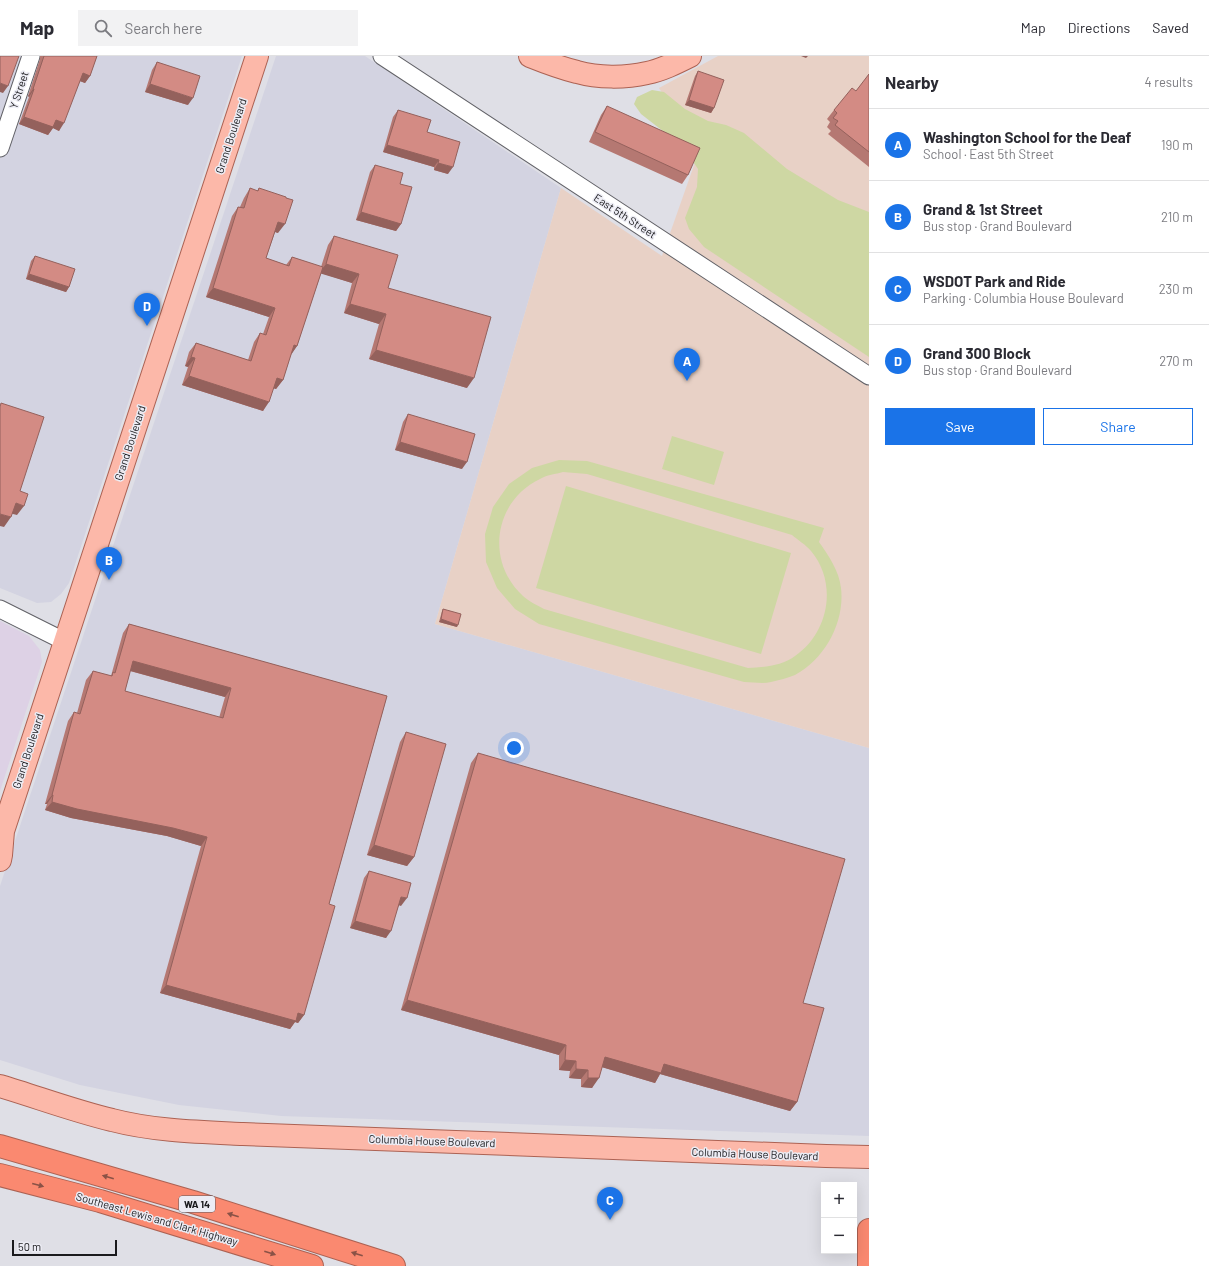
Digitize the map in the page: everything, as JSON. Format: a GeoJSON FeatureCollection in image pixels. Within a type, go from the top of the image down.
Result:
{"type":"FeatureCollection","features":[{"type":"Feature","properties":{"kind":"highway","name":"WA 14"},"geometry":{"type":"LineString","coordinates":[[0,1146],[193,1202],[394,1266]]}},
{"type":"Feature","properties":{"kind":"highway","name":"Southeast Lewis and Clark Highway"},"geometry":{"type":"LineString","coordinates":[[0,1175],[100,1201],[312,1266]]}},
{"type":"Feature","properties":{"kind":"highway"},"geometry":{"type":"LineString","coordinates":[[869,1230],[869,1266]]}},
{"type":"Feature","properties":{"kind":"main road","name":"Grand Boulevard"},"geometry":{"type":"LineString","coordinates":[[0,860],[2,855],[1,832],[257,56]]}},
{"type":"Feature","properties":{"kind":"main road"},"geometry":{"type":"LineString","coordinates":[[530,56],[578,73],[616,76],[647,73],[663,68],[690,56]]}},
{"type":"Feature","properties":{"kind":"main road","name":"Columbia House Boulevard"},"geometry":{"type":"LineString","coordinates":[[0,1086],[112,1120],[177,1130],[869,1157]]}},
{"type":"Feature","properties":{"kind":"street","name":"Y Street"},"geometry":{"type":"LineString","coordinates":[[0,148],[31,56]]}},
{"type":"Feature","properties":{"kind":"street","name":"East 5th Street"},"geometry":{"type":"LineString","coordinates":[[382,56],[869,376]]}},
{"type":"Feature","properties":{"kind":"street"},"geometry":{"type":"LineString","coordinates":[[0,609],[64,640]]}},
{"type":"Feature","properties":{"kind":"shaded area"},"geometry":{"type":"Polygon","coordinates":[[[0,56],[242,56],[69,583],[61,594],[51,602],[37,603],[0,588],[0,56]]]}},
{"type":"Feature","properties":{"kind":"shaded area"},"geometry":{"type":"Polygon","coordinates":[[[276,56],[365,56],[561,188],[435,624],[869,748],[869,1136],[281,1116],[179,1105],[80,1085],[0,1060],[0,886],[276,56]]]}},
{"type":"Feature","properties":{"kind":"shaded area"},"geometry":{"type":"Polygon","coordinates":[[[718,56],[869,56],[869,748],[435,624],[561,188],[662,256],[699,151],[659,88],[718,56]]]}},
{"type":"Feature","properties":{"kind":"shaded area"},"geometry":{"type":"Polygon","coordinates":[[[0,621],[29,636],[40,650],[42,662],[0,791],[0,621]]]}},
{"type":"Feature","properties":{"kind":"green space"},"geometry":{"type":"Polygon","coordinates":[[[652,90],[664,92],[685,109],[708,121],[726,125],[744,133],[787,169],[838,200],[869,212],[869,357],[704,247],[689,229],[685,218],[697,187],[698,169],[686,151],[677,142],[641,114],[634,104],[637,97],[652,90]]]}},
{"type":"Feature","properties":{"kind":"green space"},"geometry":{"type":"Polygon","coordinates":[[[672,436],[724,452],[714,485],[662,469],[672,436]]]}},
{"type":"Feature","properties":{"kind":"green space"},"geometry":{"type":"Polygon","coordinates":[[[559,460],[587,461],[824,528],[819,542],[836,570],[841,588],[840,614],[831,638],[815,659],[806,668],[795,675],[771,682],[758,683],[744,682],[539,624],[515,609],[497,588],[486,562],[485,534],[493,507],[509,484],[532,468],[559,460]],[[563,472],[542,478],[525,489],[513,502],[504,516],[500,533],[500,549],[503,566],[511,582],[527,600],[544,609],[748,668],[773,665],[790,659],[807,646],[816,634],[826,607],[827,592],[825,578],[811,551],[792,535],[587,474],[563,472]]]}},
{"type":"Feature","properties":{"kind":"green space"},"geometry":{"type":"Polygon","coordinates":[[[566,486],[791,553],[761,654],[536,588],[566,486]]]}},
{"type":"Feature","properties":{"kind":"building"},"geometry":{"type":"Polygon","coordinates":[[[0,56],[19,56],[8,86],[0,83],[0,56]]]}},
{"type":"Feature","properties":{"kind":"building"},"geometry":{"type":"Polygon","coordinates":[[[44,56],[97,56],[90,76],[83,73],[64,123],[56,120],[53,127],[24,117],[44,56]]]}},
{"type":"Feature","properties":{"kind":"building"},"geometry":{"type":"Polygon","coordinates":[[[157,62],[200,76],[193,98],[150,84],[157,62]]]}},
{"type":"Feature","properties":{"kind":"building"},"geometry":{"type":"Polygon","coordinates":[[[698,71],[724,80],[714,108],[689,100],[698,71]]]}},
{"type":"Feature","properties":{"kind":"building"},"geometry":{"type":"Polygon","coordinates":[[[869,74],[869,152],[835,125],[838,121],[833,118],[837,113],[834,110],[852,88],[856,91],[869,74]]]}},
{"type":"Feature","properties":{"kind":"building"},"geometry":{"type":"Polygon","coordinates":[[[607,106],[700,148],[688,175],[595,132],[607,106]]]}},
{"type":"Feature","properties":{"kind":"building"},"geometry":{"type":"Polygon","coordinates":[[[398,110],[431,120],[427,132],[460,142],[453,167],[438,163],[439,160],[387,145],[398,110]]]}},
{"type":"Feature","properties":{"kind":"building"},"geometry":{"type":"Polygon","coordinates":[[[375,165],[403,173],[400,184],[412,187],[401,224],[361,212],[375,165]]]}},
{"type":"Feature","properties":{"kind":"building"},"geometry":{"type":"Polygon","coordinates":[[[250,188],[258,191],[259,188],[293,200],[285,224],[278,222],[266,258],[289,266],[292,257],[323,267],[297,346],[294,345],[283,380],[277,378],[269,402],[189,376],[195,358],[191,357],[196,343],[251,361],[260,333],[266,335],[275,308],[213,288],[238,207],[244,208],[250,188]]]}},
{"type":"Feature","properties":{"kind":"building"},"geometry":{"type":"Polygon","coordinates":[[[334,236],[398,255],[388,288],[491,317],[474,378],[376,350],[386,314],[350,304],[359,274],[326,264],[334,236]]]}},
{"type":"Feature","properties":{"kind":"building"},"geometry":{"type":"Polygon","coordinates":[[[35,256],[75,269],[69,287],[29,274],[35,256]]]}},
{"type":"Feature","properties":{"kind":"building"},"geometry":{"type":"Polygon","coordinates":[[[1,403],[44,417],[20,491],[28,494],[24,506],[16,503],[11,517],[0,514],[1,403]]]}},
{"type":"Feature","properties":{"kind":"building"},"geometry":{"type":"Polygon","coordinates":[[[408,414],[475,434],[467,462],[400,442],[408,414]]]}},
{"type":"Feature","properties":{"kind":"building"},"geometry":{"type":"Polygon","coordinates":[[[443,609],[461,614],[458,625],[441,619],[443,609]]]}},
{"type":"Feature","properties":{"kind":"building"},"geometry":{"type":"Polygon","coordinates":[[[129,624],[387,696],[329,904],[335,906],[304,1015],[298,1013],[296,1021],[166,985],[207,837],[173,828],[77,809],[52,802],[52,795],[74,712],[80,714],[93,671],[112,676],[113,672],[115,673],[129,624]],[[133,661],[125,691],[223,718],[231,688],[133,661]]]}},
{"type":"Feature","properties":{"kind":"building"},"geometry":{"type":"Polygon","coordinates":[[[406,732],[446,744],[414,857],[374,845],[406,732]]]}},
{"type":"Feature","properties":{"kind":"building"},"geometry":{"type":"Polygon","coordinates":[[[478,753],[845,859],[803,1003],[824,1008],[797,1102],[664,1064],[661,1073],[605,1057],[599,1078],[588,1078],[588,1070],[576,1069],[576,1061],[565,1060],[566,1045],[407,1000],[478,753]]]}},
{"type":"Feature","properties":{"kind":"building"},"geometry":{"type":"Polygon","coordinates":[[[369,871],[411,883],[407,898],[401,897],[391,931],[355,921],[369,871]]]}},
{"type":"Feature","properties":{"kind":"place","name":"Grand 300 Block"},"geometry":{"type":"Point","coordinates":[147,326]}},
{"type":"Feature","properties":{"kind":"place","name":"Washington School for the Deaf"},"geometry":{"type":"Point","coordinates":[687,381]}},
{"type":"Feature","properties":{"kind":"place","name":"Grand & 1st Street"},"geometry":{"type":"Point","coordinates":[109,580]}},
{"type":"Feature","properties":{"kind":"place","name":"WSDOT Park and Ride"},"geometry":{"type":"Point","coordinates":[610,1220]}}]}
